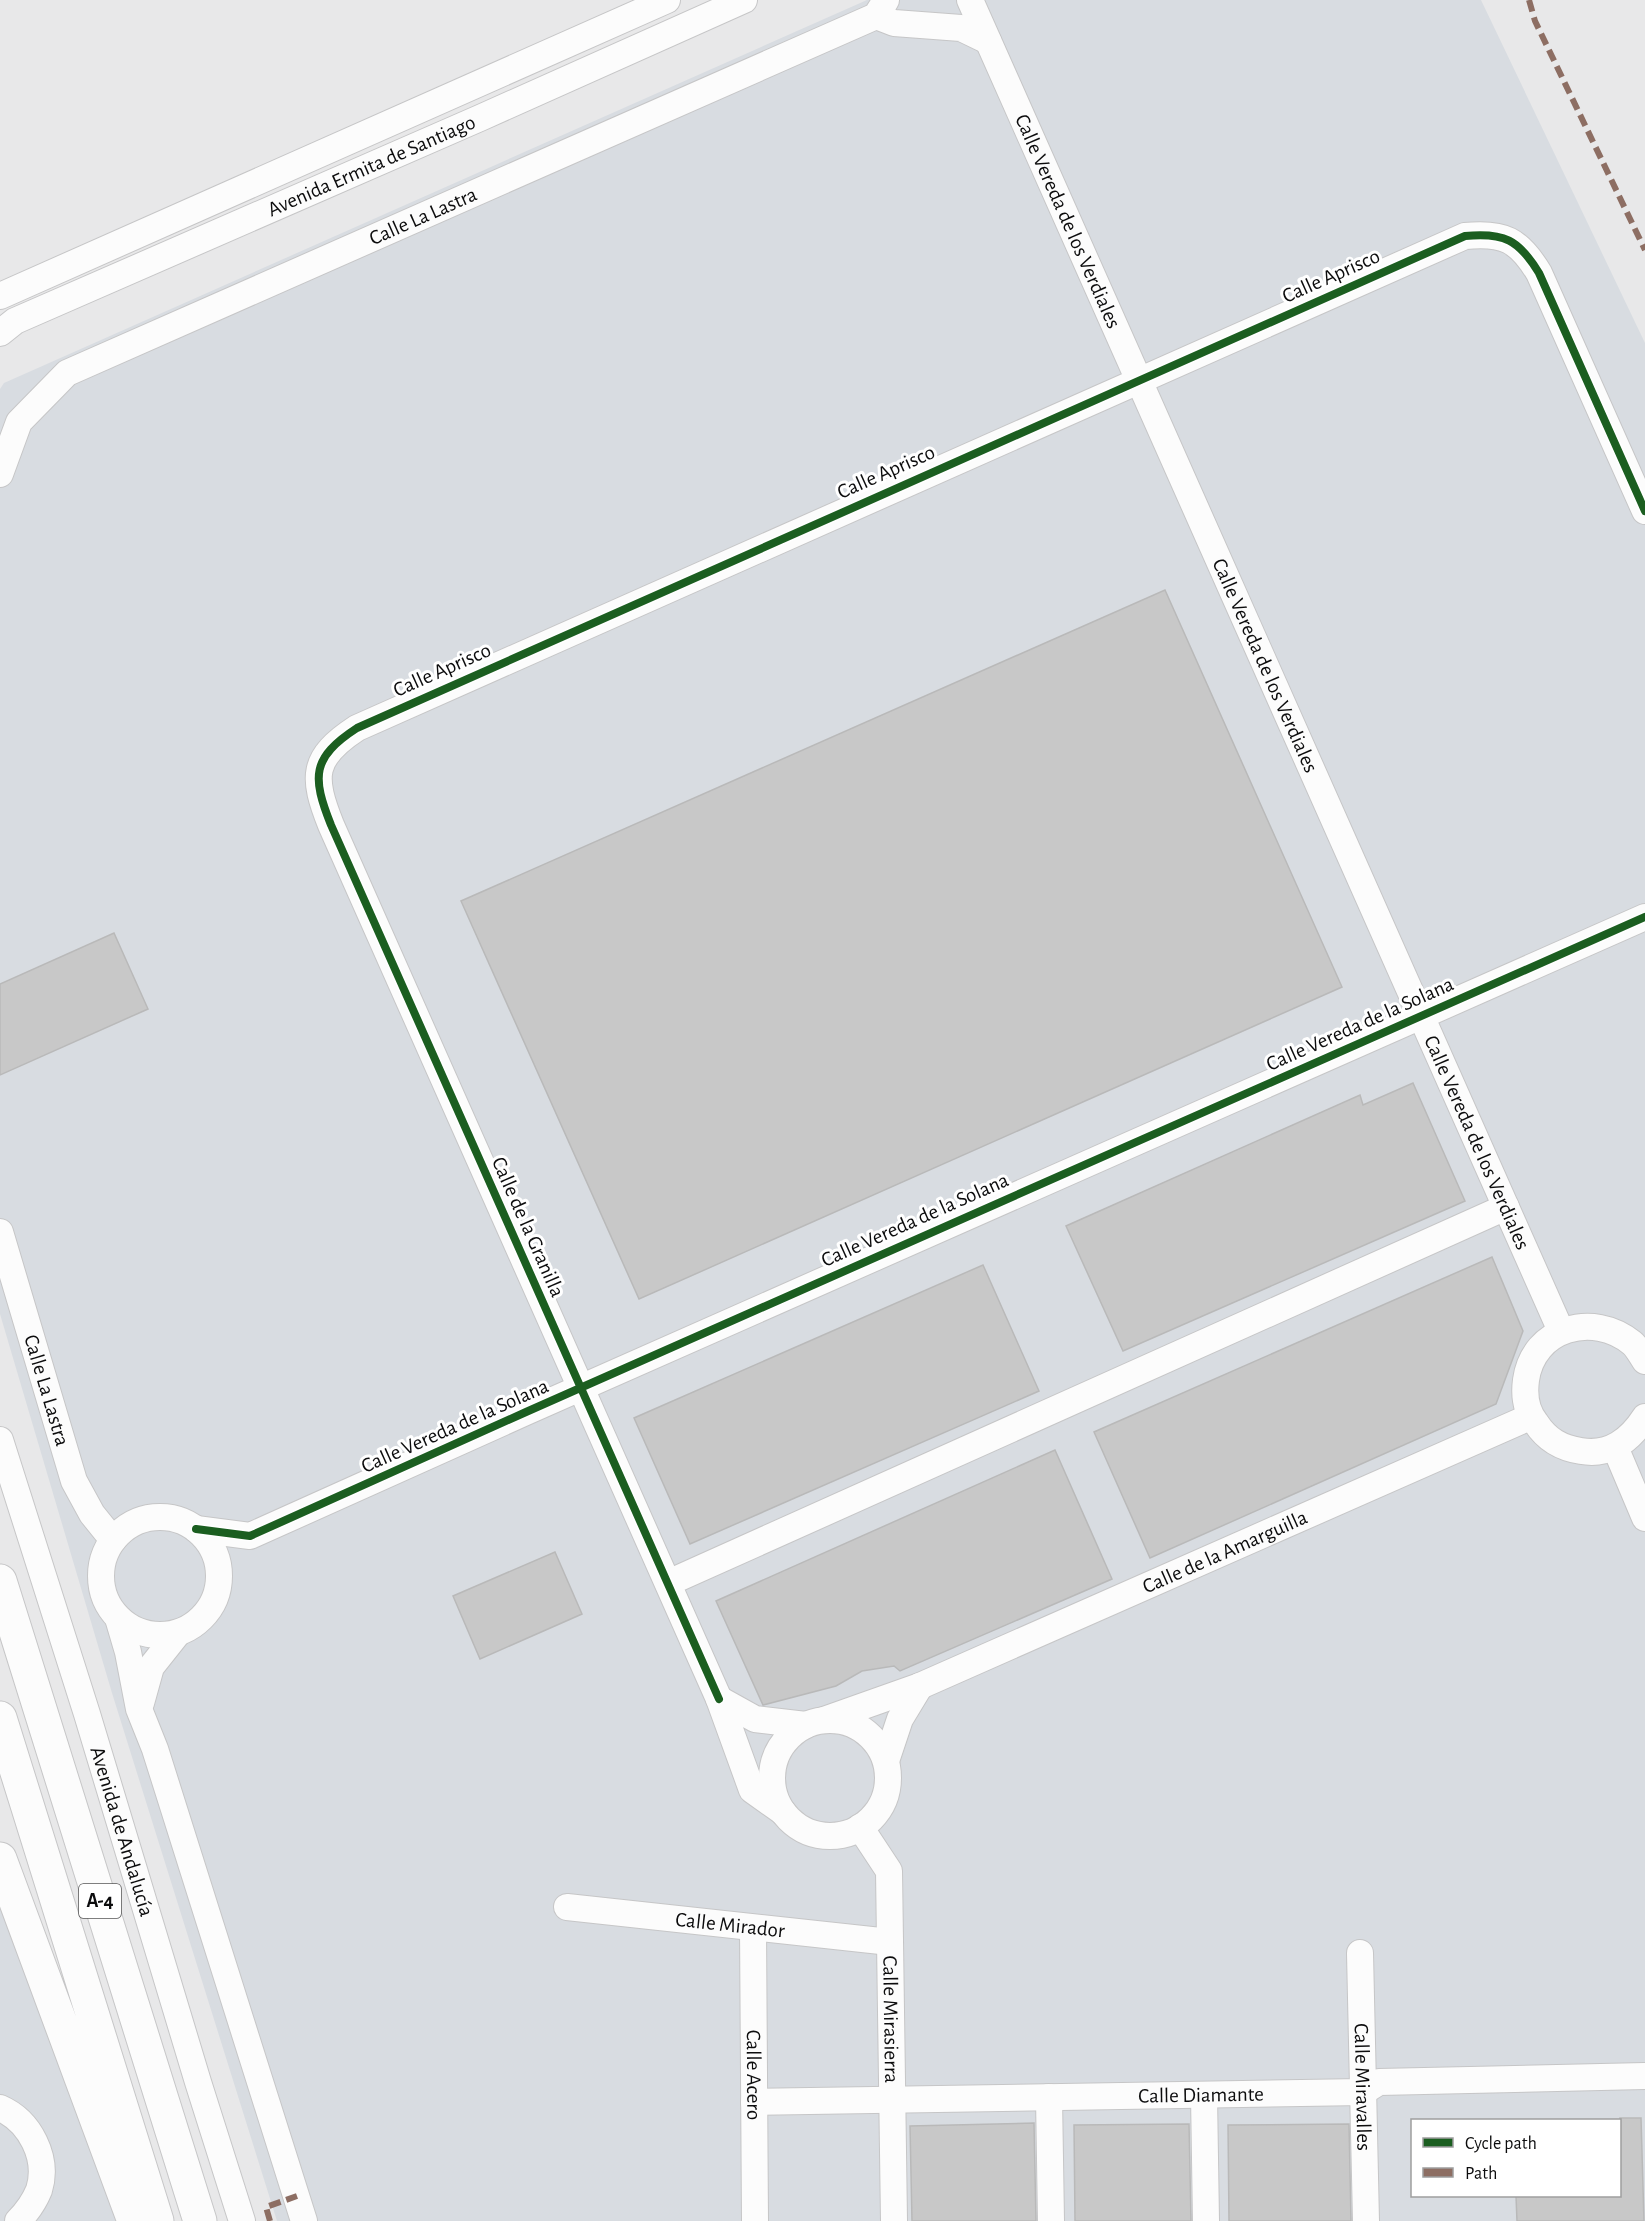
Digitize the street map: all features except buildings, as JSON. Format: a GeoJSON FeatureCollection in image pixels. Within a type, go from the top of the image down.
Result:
{"type":"FeatureCollection","features":[{"type":"Feature","properties":{"kind":"highway","name":"A-4"},"geometry":{"type":"LineString","coordinates":[[0,1581],[200,2221]]}},
{"type":"Feature","properties":{"kind":"highway","name":"A-4"},"geometry":{"type":"LineString","coordinates":[[0,1718],[157,2221]]}},
{"type":"Feature","properties":{"kind":"highway"},"geometry":{"type":"LineString","coordinates":[[0,1859],[134,2221]]}},
{"type":"Feature","properties":{"kind":"street","name":"Avenida Ermita de Santiago"},"geometry":{"type":"LineString","coordinates":[[0,296],[667,0]]}},
{"type":"Feature","properties":{"kind":"street","name":"Avenida Ermita de Santiago"},"geometry":{"type":"LineString","coordinates":[[0,333],[15,321],[490,114],[744,0]]}},
{"type":"Feature","properties":{"kind":"street","name":"Calle Vereda de los Verdiales"},"geometry":{"type":"LineString","coordinates":[[970,0],[1561,1331]]}},
{"type":"Feature","properties":{"kind":"street"},"geometry":{"type":"LineString","coordinates":[[881,8],[894,23],[961,28],[988,41]]}},
{"type":"Feature","properties":{"kind":"street","name":"Calle La Lastra"},"geometry":{"type":"LineString","coordinates":[[0,474],[19,422],[67,373],[881,8]]}},
{"type":"Feature","properties":{"kind":"street","name":"Calle Aprisco"},"geometry":{"type":"LineString","coordinates":[[319,765],[334,743],[357,728],[1465,236],[1482,234],[1506,239],[1526,252],[1539,273],[1645,511]]}},
{"type":"Feature","properties":{"kind":"street","name":"Calle de la Granilla"},"geometry":{"type":"LineString","coordinates":[[319,765],[320,796],[331,825],[719,1699],[752,1790],[783,1812]]}},
{"type":"Feature","properties":{"kind":"street","name":"Calle Vereda de la Solana"},"geometry":{"type":"LineString","coordinates":[[250,1536],[1645,917]]}},
{"type":"Feature","properties":{"kind":"street"},"geometry":{"type":"LineString","coordinates":[[668,1583],[1506,1207]]}},
{"type":"Feature","properties":{"kind":"street","name":"Calle La Lastra"},"geometry":{"type":"LineString","coordinates":[[0,1232],[74,1481],[92,1514],[113,1540]]}},
{"type":"Feature","properties":{"kind":"street"},"geometry":{"type":"LineString","coordinates":[[1645,1361],[1633,1344],[1611,1330],[1586,1325],[1561,1331],[1540,1346],[1528,1368],[1524,1393],[1530,1417],[1545,1437],[1566,1449],[1591,1453],[1615,1447],[1634,1433],[1645,1417]]}},
{"type":"Feature","properties":{"kind":"street","name":"Calle de la Amarguilla"},"geometry":{"type":"LineString","coordinates":[[815,1722],[920,1686],[1530,1417]]}},
{"type":"Feature","properties":{"kind":"street","name":"Avenida de Andalucía"},"geometry":{"type":"LineString","coordinates":[[0,1440],[87,1714],[242,2221]]}},
{"type":"Feature","properties":{"kind":"street"},"geometry":{"type":"LineString","coordinates":[[1615,1447],[1645,1518]]}},
{"type":"Feature","properties":{"kind":"street"},"geometry":{"type":"LineString","coordinates":[[162,1517],[180,1520],[196,1529],[207,1539],[219,1565],[220,1580],[216,1597],[208,1613],[195,1625],[178,1633],[162,1636],[146,1634],[131,1628],[118,1618],[108,1605],[102,1589],[101,1571],[105,1555],[113,1540],[127,1527],[144,1520],[162,1517]]}},
{"type":"Feature","properties":{"kind":"street"},"geometry":{"type":"LineString","coordinates":[[196,1529],[250,1536],[220,1580]]}},
{"type":"Feature","properties":{"kind":"street"},"geometry":{"type":"LineString","coordinates":[[118,1618],[128,1652],[139,1709],[159,1760],[304,2221]]}},
{"type":"Feature","properties":{"kind":"street"},"geometry":{"type":"LineString","coordinates":[[139,1709],[152,1667],[178,1633]]}},
{"type":"Feature","properties":{"kind":"street"},"geometry":{"type":"LineString","coordinates":[[886,1761],[900,1719],[920,1686]]}},
{"type":"Feature","properties":{"kind":"street"},"geometry":{"type":"LineString","coordinates":[[719,1699],[755,1719],[844,1721],[862,1729],[877,1743],[886,1761],[888,1780],[884,1799],[874,1815],[860,1827],[844,1834],[827,1835],[810,1832],[795,1824],[783,1812],[774,1794],[772,1773],[777,1754],[789,1737],[815,1722]]}},
{"type":"Feature","properties":{"kind":"street","name":"Calle Mirasierra"},"geometry":{"type":"LineString","coordinates":[[860,1827],[890,1871],[894,2221]]}},
{"type":"Feature","properties":{"kind":"street","name":"Calle Mirador"},"geometry":{"type":"LineString","coordinates":[[567,1907],[890,1942]]}},
{"type":"Feature","properties":{"kind":"street","name":"Calle Acero"},"geometry":{"type":"LineString","coordinates":[[753,1928],[755,2221]]}},
{"type":"Feature","properties":{"kind":"street","name":"Calle Miravalles"},"geometry":{"type":"LineString","coordinates":[[1360,1953],[1366,2221]]}},
{"type":"Feature","properties":{"kind":"street","name":"Calle Diamante"},"geometry":{"type":"LineString","coordinates":[[754,2102],[1362,2092],[1379,2082],[1645,2076]]}},
{"type":"Feature","properties":{"kind":"street"},"geometry":{"type":"LineString","coordinates":[[1204,2095],[1206,2221]]}},
{"type":"Feature","properties":{"kind":"street"},"geometry":{"type":"LineString","coordinates":[[1049,2097],[1051,2221]]}},
{"type":"Feature","properties":{"kind":"street"},"geometry":{"type":"LineString","coordinates":[[0,2108],[9,2112],[26,2127],[37,2146],[41,2167],[39,2188],[30,2208],[18,2221]]}},
{"type":"Feature","properties":{"kind":"shaded area"},"geometry":{"type":"Polygon","coordinates":[[[867,0],[1481,0],[1645,343],[1645,2221],[277,2221],[112,1693],[0,1314],[0,389],[4,383],[867,0]]]}},
{"type":"Feature","properties":{"kind":"shaded area"},"geometry":{"type":"Polygon","coordinates":[[[0,1861],[128,2221],[0,2221],[0,1861]]]}},
{"type":"Feature","properties":{"kind":"marked path"},"geometry":{"type":"LineString","coordinates":[[1529,0],[1535,21],[1645,250]]}},
{"type":"Feature","properties":{"kind":"marked path"},"geometry":{"type":"LineString","coordinates":[[270,2221],[266,2207],[297,2196]]}},
{"type":"Feature","properties":{"kind":"cycle path"},"geometry":{"type":"LineString","coordinates":[[719,1699],[331,825],[319,781],[324,759],[331,749],[357,728],[1465,236],[1500,237],[1517,246],[1532,262],[1539,273],[1645,511]]}},
{"type":"Feature","properties":{"kind":"cycle path"},"geometry":{"type":"LineString","coordinates":[[196,1529],[250,1536],[1645,917]]}}]}
